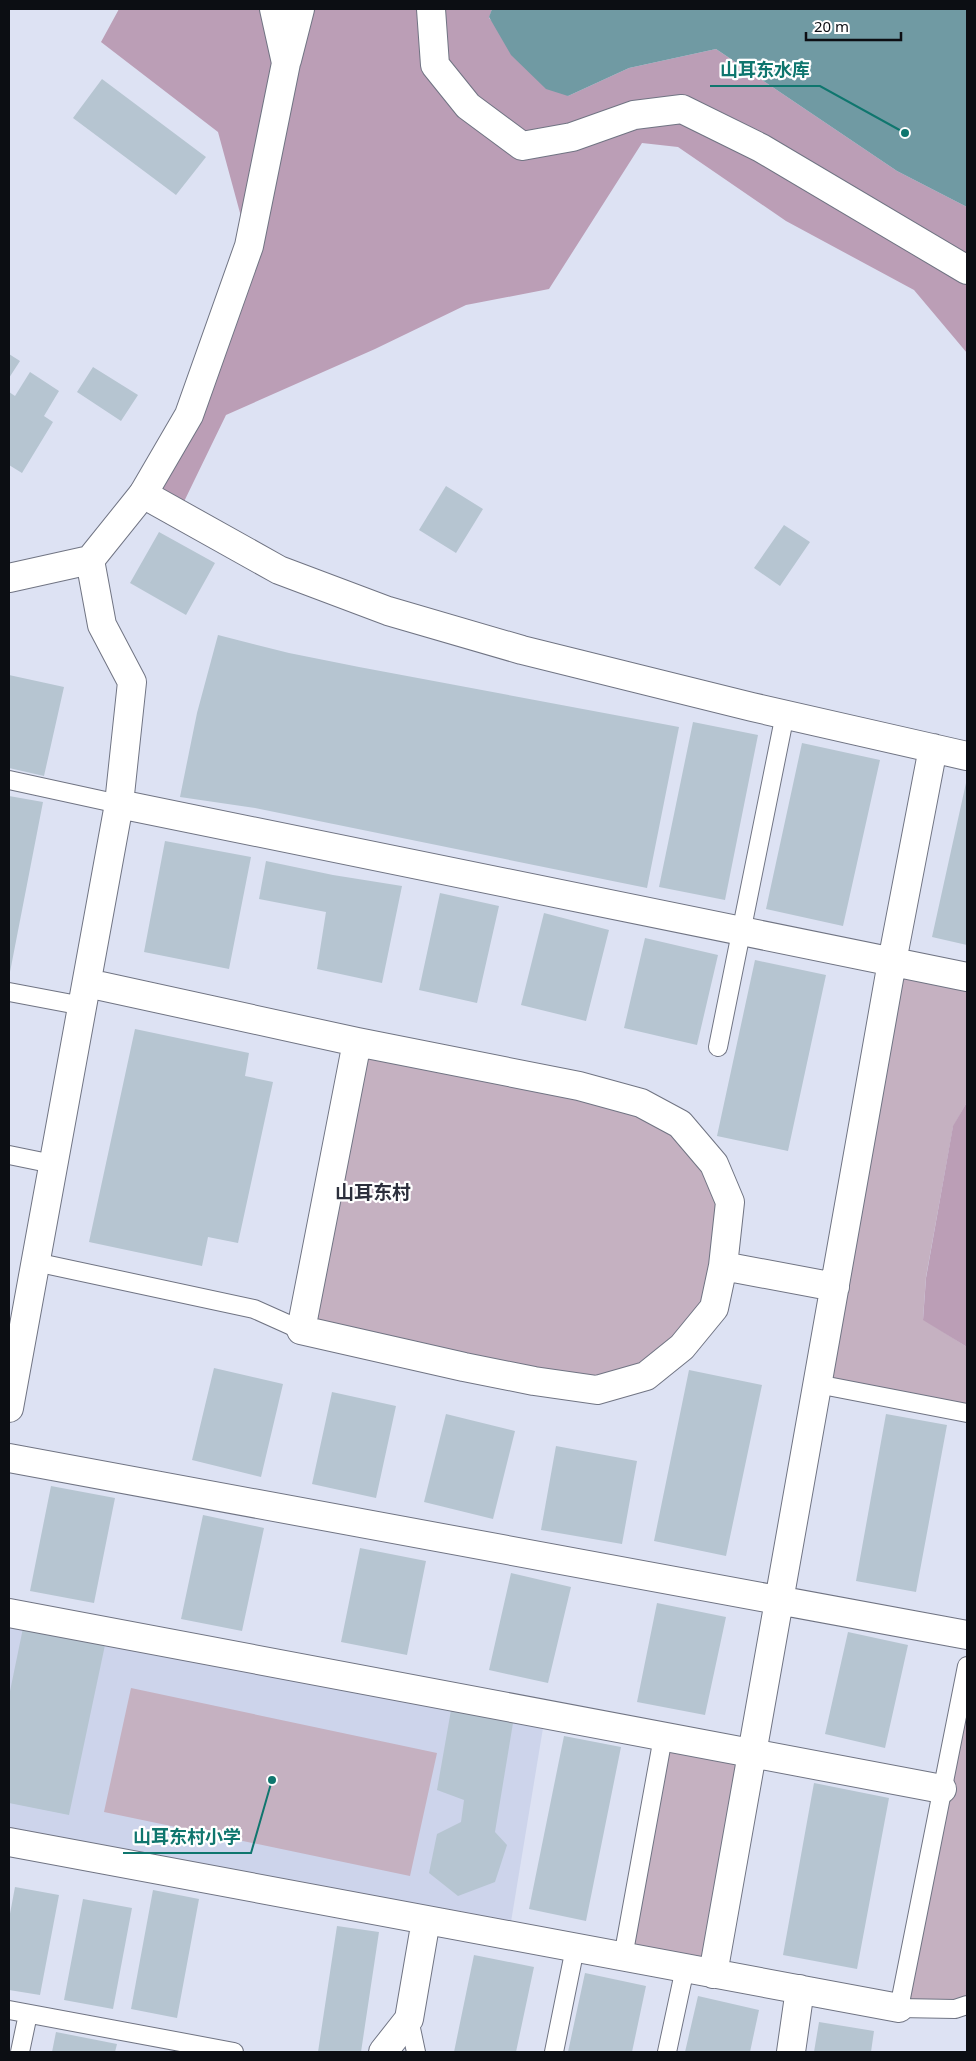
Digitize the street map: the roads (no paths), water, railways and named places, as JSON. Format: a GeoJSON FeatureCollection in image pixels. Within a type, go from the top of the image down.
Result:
{"type":"FeatureCollection","features":[{"type":"Feature","properties":{"kind":"street"},"geometry":{"type":"LineString","coordinates":[[274,9],[286,64]]}},
{"type":"Feature","properties":{"kind":"street"},"geometry":{"type":"LineString","coordinates":[[9,578],[90,560],[143,494],[189,415],[249,246],[286,64],[300,9]]}},
{"type":"Feature","properties":{"kind":"street"},"geometry":{"type":"LineString","coordinates":[[431,9],[436,65],[468,106],[522,146],[572,137],[634,115],[682,109],[761,148],[967,270]]}},
{"type":"Feature","properties":{"kind":"street"},"geometry":{"type":"LineString","coordinates":[[143,494],[280,570],[388,610],[522,650],[967,756]]}},
{"type":"Feature","properties":{"kind":"street"},"geometry":{"type":"LineString","coordinates":[[9,1408],[13,1364],[35,1262],[119,804],[132,682],[102,626],[90,560]]}},
{"type":"Feature","properties":{"kind":"street"},"geometry":{"type":"LineString","coordinates":[[713,1974],[892,962],[933,748]]}},
{"type":"Feature","properties":{"kind":"street"},"geometry":{"type":"LineString","coordinates":[[119,804],[967,977]]}},
{"type":"Feature","properties":{"kind":"street"},"geometry":{"type":"LineString","coordinates":[[85,994],[357,1042],[579,1086],[641,1103],[680,1124],[714,1164],[730,1202],[723,1266],[714,1308],[682,1347],[646,1376],[597,1390],[534,1381],[464,1367],[301,1330],[357,1042]]}},
{"type":"Feature","properties":{"kind":"street"},"geometry":{"type":"LineString","coordinates":[[723,1266],[835,1287]]}},
{"type":"Feature","properties":{"kind":"street"},"geometry":{"type":"LineString","coordinates":[[9,1458],[967,1635]]}},
{"type":"Feature","properties":{"kind":"street"},"geometry":{"type":"LineString","coordinates":[[9,1613],[942,1789]]}},
{"type":"Feature","properties":{"kind":"street"},"geometry":{"type":"LineString","coordinates":[[9,1842],[900,2008]]}},
{"type":"Feature","properties":{"kind":"street"},"geometry":{"type":"LineString","coordinates":[[382,2052],[409,2019],[426,1920]]}},
{"type":"Feature","properties":{"kind":"street"},"geometry":{"type":"LineString","coordinates":[[791,2052],[800,1990]]}},
{"type":"Feature","properties":{"kind":"lane"},"geometry":{"type":"LineString","coordinates":[[718,1047],[785,714]]}},
{"type":"Feature","properties":{"kind":"lane"},"geometry":{"type":"LineString","coordinates":[[9,780],[119,804]]}},
{"type":"Feature","properties":{"kind":"lane"},"geometry":{"type":"LineString","coordinates":[[9,992],[85,994]]}},
{"type":"Feature","properties":{"kind":"lane"},"geometry":{"type":"LineString","coordinates":[[9,1155],[53,1164]]}},
{"type":"Feature","properties":{"kind":"lane"},"geometry":{"type":"LineString","coordinates":[[35,1262],[254,1309],[301,1330]]}},
{"type":"Feature","properties":{"kind":"lane"},"geometry":{"type":"LineString","coordinates":[[817,1384],[967,1413]]}},
{"type":"Feature","properties":{"kind":"lane"},"geometry":{"type":"LineString","coordinates":[[967,1666],[900,2008],[955,2009],[967,2005]]}},
{"type":"Feature","properties":{"kind":"lane"},"geometry":{"type":"LineString","coordinates":[[623,1957],[663,1737]]}},
{"type":"Feature","properties":{"kind":"lane"},"geometry":{"type":"LineString","coordinates":[[554,2052],[575,1948]]}},
{"type":"Feature","properties":{"kind":"lane"},"geometry":{"type":"LineString","coordinates":[[667,2052],[685,1968]]}},
{"type":"Feature","properties":{"kind":"lane"},"geometry":{"type":"LineString","coordinates":[[9,2010],[159,2045],[234,2052]]}},
{"type":"Feature","properties":{"kind":"lane"},"geometry":{"type":"LineString","coordinates":[[20,2052],[28,2014]]}},
{"type":"Feature","properties":{"kind":"lane"},"geometry":{"type":"LineString","coordinates":[[409,2019],[416,2052]]}},
{"type":"Feature","properties":{"kind":"place","name":"山耳东水库"},"geometry":{"type":"Point","coordinates":[905,133]}},
{"type":"Feature","properties":{"kind":"place","name":"山耳东村小学"},"geometry":{"type":"Point","coordinates":[272,1780]}},
{"type":"Feature","properties":{"kind":"district","name":"山耳东村"},"geometry":{"type":"Point","coordinates":[373,1192]}}]}
